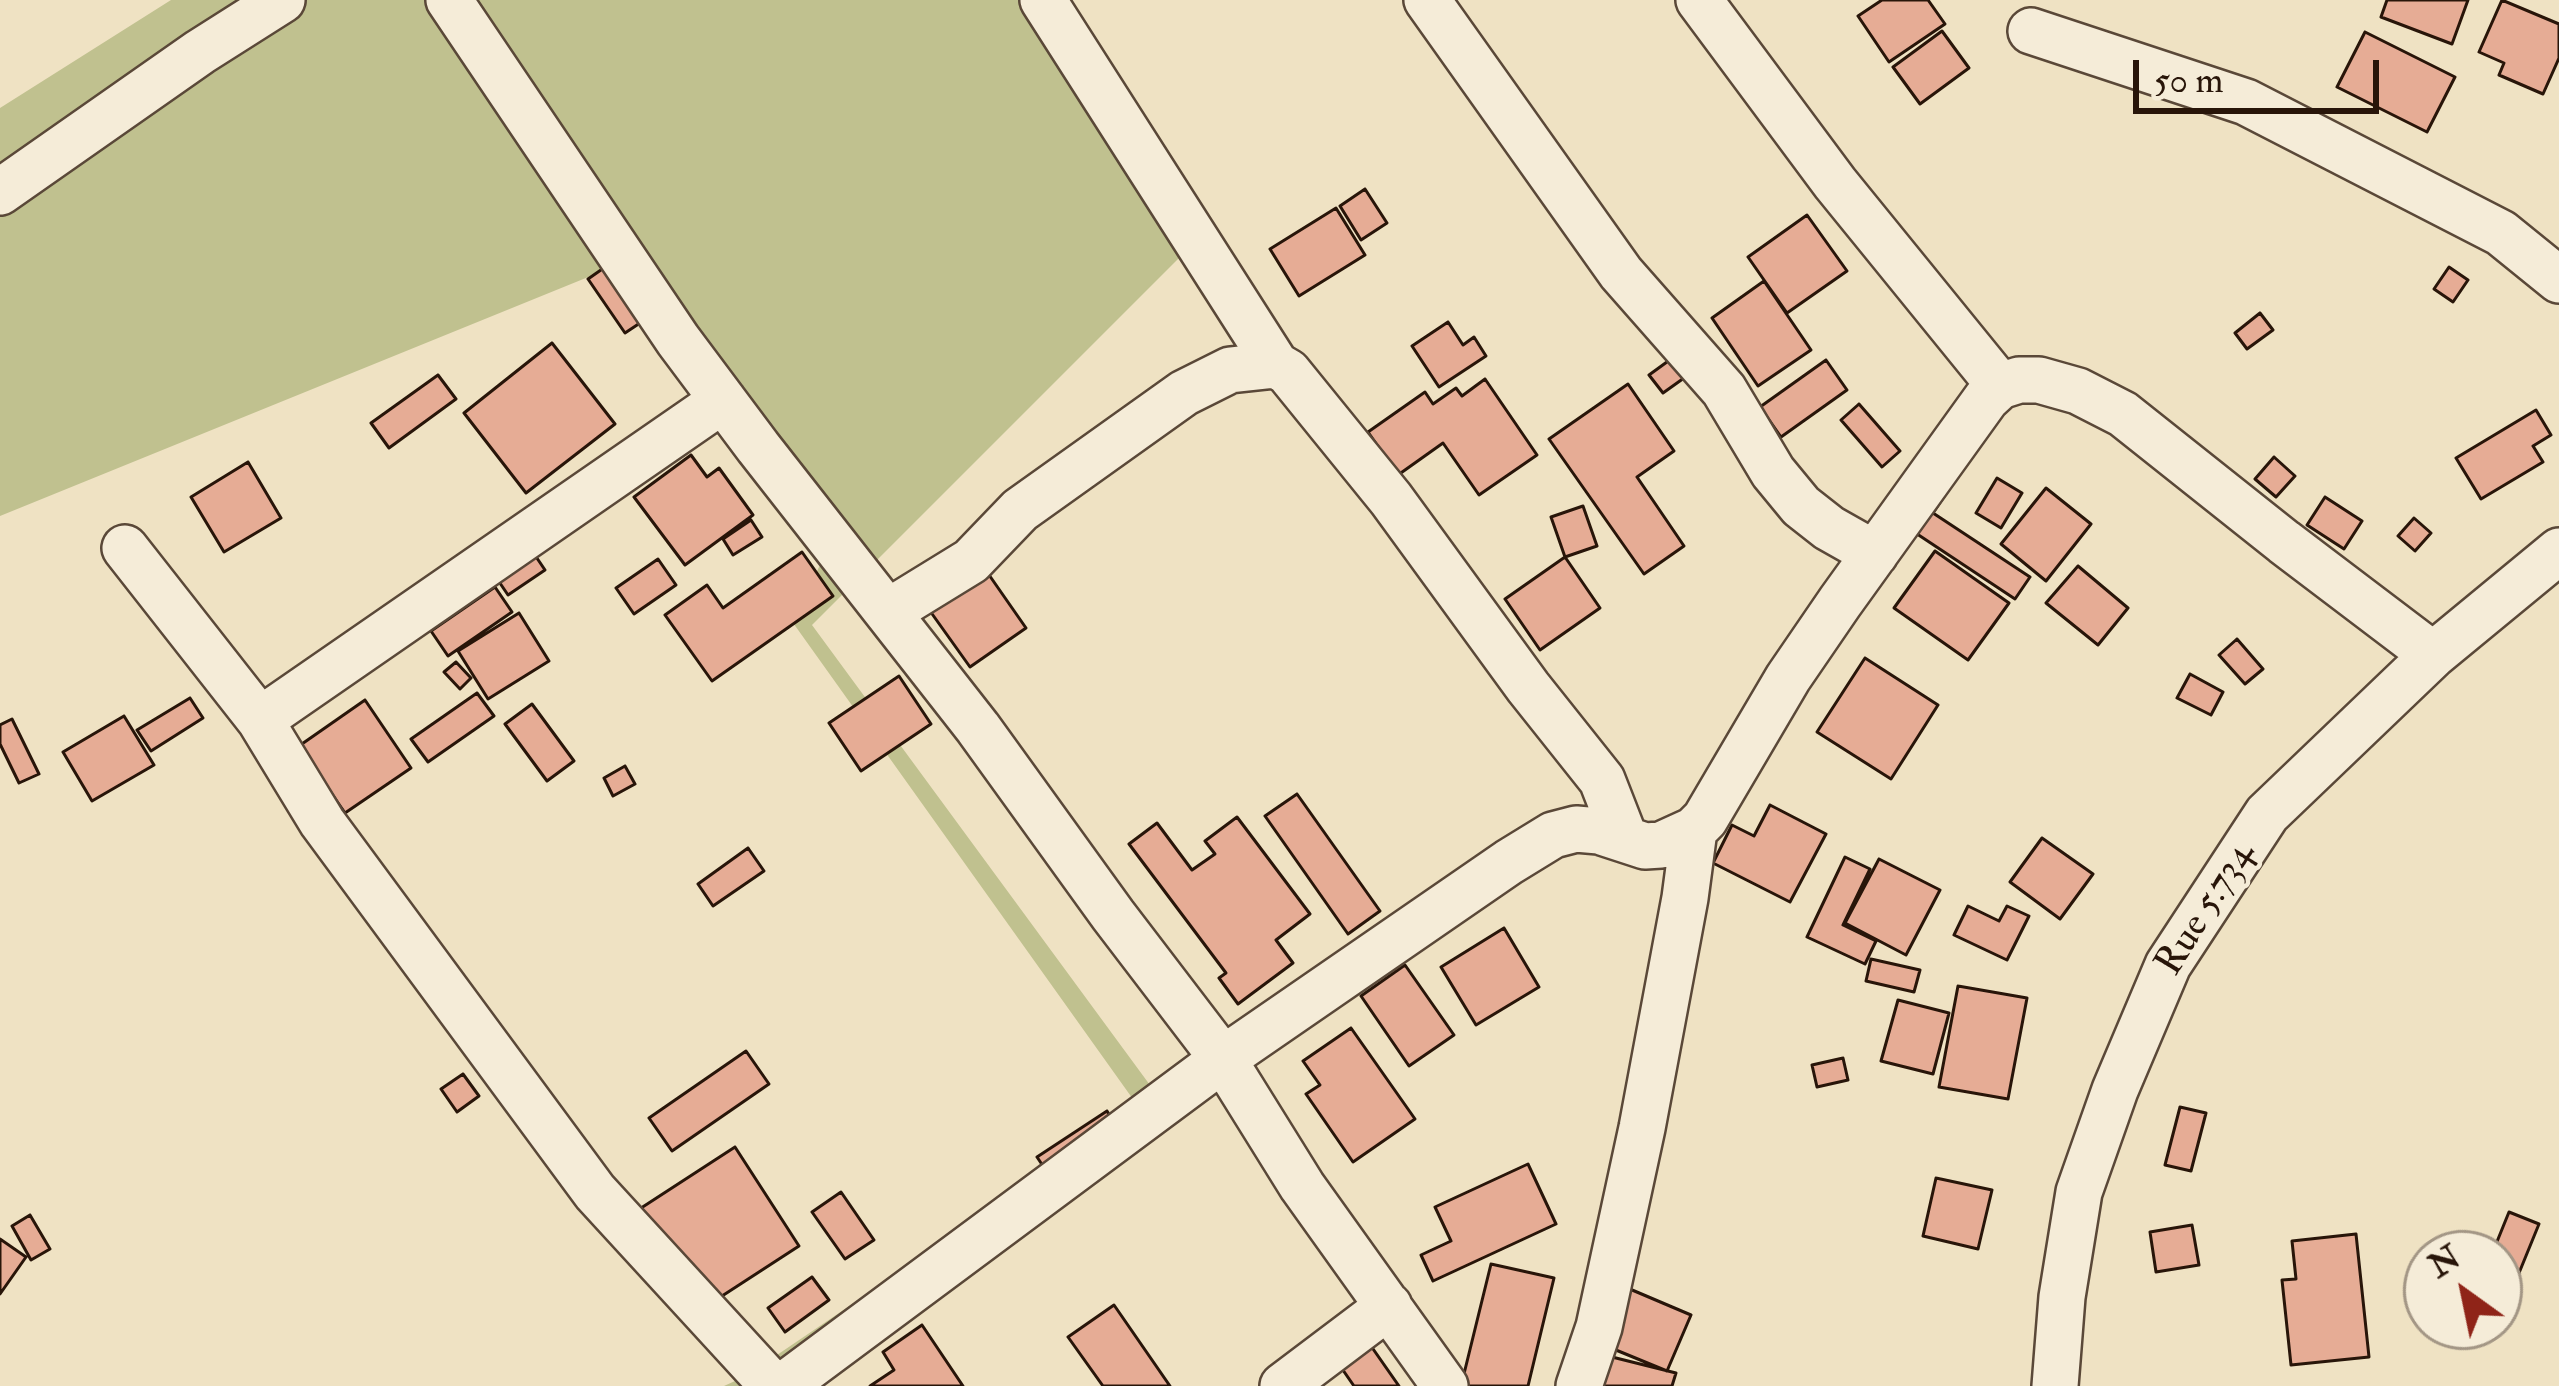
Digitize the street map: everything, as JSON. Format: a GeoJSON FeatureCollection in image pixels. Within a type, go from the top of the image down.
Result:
{"type":"FeatureCollection","features":[{"type":"Feature","properties":{"kind":"street"},"geometry":{"type":"LineString","coordinates":[[0,192],[282,0]]}},
{"type":"Feature","properties":{"kind":"street"},"geometry":{"type":"LineString","coordinates":[[449,0],[678,340],[978,728],[1223,1059],[1302,1186],[1444,1386]]}},
{"type":"Feature","properties":{"kind":"street"},"geometry":{"type":"LineString","coordinates":[[1043,0],[1276,364],[1288,372],[1391,499],[1602,780],[1624,839]]}},
{"type":"Feature","properties":{"kind":"street"},"geometry":{"type":"LineString","coordinates":[[1427,0],[1621,273],[1724,390],[1773,472],[1801,506],[1875,554]]}},
{"type":"Feature","properties":{"kind":"street"},"geometry":{"type":"LineString","coordinates":[[1699,0],[1835,183],[2000,386]]}},
{"type":"Feature","properties":{"kind":"street"},"geometry":{"type":"LineString","coordinates":[[2031,31],[2246,102],[2501,232],[2559,280]]}},
{"type":"Feature","properties":{"kind":"street"},"geometry":{"type":"LineString","coordinates":[[888,612],[971,561],[1020,510],[1184,393],[1230,370],[1276,364]]}},
{"type":"Feature","properties":{"kind":"street"},"geometry":{"type":"LineString","coordinates":[[783,1386],[1223,1059],[1553,835],[1599,831],[1645,846],[1661,845],[1694,830],[1788,678],[1986,399],[2000,386],[2039,380],[2078,391],[2123,414],[2433,655]]}},
{"type":"Feature","properties":{"kind":"street"},"geometry":{"type":"LineString","coordinates":[[260,720],[723,400]]}},
{"type":"Feature","properties":{"kind":"street"},"geometry":{"type":"LineString","coordinates":[[125,548],[260,720],[322,822],[595,1192],[773,1386]]}},
{"type":"Feature","properties":{"kind":"street","name":"Rue 5.734"},"geometry":{"type":"LineString","coordinates":[[2055,1386],[2062,1297],[2079,1192],[2115,1090],[2168,965],[2267,814],[2433,655],[2559,551]]}},
{"type":"Feature","properties":{"kind":"street"},"geometry":{"type":"LineString","coordinates":[[1579,1386],[1599,1327],[1642,1127],[1694,830]]}},
{"type":"Feature","properties":{"kind":"street"},"geometry":{"type":"LineString","coordinates":[[1283,1386],[1389,1306]]}},
{"type":"Feature","properties":{"kind":"green space"},"geometry":{"type":"Polygon","coordinates":[[[171,0],[1030,0],[1190,247],[812,625],[1169,1111],[746,1386],[724,1386],[746,1376],[1140,1109],[791,620],[844,520],[608,269],[0,516],[0,108],[171,0]]]}},
{"type":"Feature","properties":{"kind":"building"},"geometry":{"type":"Polygon","coordinates":[[[1882,0],[1928,0],[1945,24],[1889,62],[1858,16],[1882,0]]]}},
{"type":"Feature","properties":{"kind":"building"},"geometry":{"type":"Polygon","coordinates":[[[2387,0],[2468,0],[2452,44],[2381,17],[2387,0]]]}},
{"type":"Feature","properties":{"kind":"building"},"geometry":{"type":"Polygon","coordinates":[[[2502,0],[2559,24],[2559,58],[2543,94],[2499,75],[2504,63],[2479,52],[2502,0]]]}},
{"type":"Feature","properties":{"kind":"building"},"geometry":{"type":"Polygon","coordinates":[[[1942,31],[1969,68],[1920,104],[1893,67],[1942,31]]]}},
{"type":"Feature","properties":{"kind":"building"},"geometry":{"type":"Polygon","coordinates":[[[2365,32],[2455,77],[2427,132],[2337,87],[2365,32]]]}},
{"type":"Feature","properties":{"kind":"building"},"geometry":{"type":"Polygon","coordinates":[[[1365,189],[1387,223],[1361,240],[1340,206],[1365,189]]]}},
{"type":"Feature","properties":{"kind":"building"},"geometry":{"type":"Polygon","coordinates":[[[1336,208],[1365,255],[1299,296],[1270,249],[1336,208]]]}},
{"type":"Feature","properties":{"kind":"building"},"geometry":{"type":"Polygon","coordinates":[[[1807,215],[1847,271],[1787,313],[1748,257],[1807,215]]]}},
{"type":"Feature","properties":{"kind":"building"},"geometry":{"type":"Polygon","coordinates":[[[608,265],[646,319],[625,333],[588,279],[608,265]]]}},
{"type":"Feature","properties":{"kind":"building"},"geometry":{"type":"Polygon","coordinates":[[[2449,267],[2468,280],[2453,302],[2434,289],[2449,267]]]}},
{"type":"Feature","properties":{"kind":"building"},"geometry":{"type":"Polygon","coordinates":[[[1764,281],[1811,350],[1758,386],[1712,318],[1764,281]]]}},
{"type":"Feature","properties":{"kind":"building"},"geometry":{"type":"Polygon","coordinates":[[[2260,313],[2273,330],[2247,349],[2235,333],[2260,313]]]}},
{"type":"Feature","properties":{"kind":"building"},"geometry":{"type":"Polygon","coordinates":[[[1448,322],[1463,345],[1474,337],[1486,356],[1439,387],[1412,346],[1448,322]]]}},
{"type":"Feature","properties":{"kind":"building"},"geometry":{"type":"Polygon","coordinates":[[[552,343],[615,424],[526,493],[464,413],[552,343]]]}},
{"type":"Feature","properties":{"kind":"building"},"geometry":{"type":"Polygon","coordinates":[[[1671,359],[1684,378],[1663,393],[1649,375],[1671,359]]]}},
{"type":"Feature","properties":{"kind":"building"},"geometry":{"type":"Polygon","coordinates":[[[1826,360],[1847,390],[1781,437],[1760,407],[1826,360]]]}},
{"type":"Feature","properties":{"kind":"building"},"geometry":{"type":"Polygon","coordinates":[[[438,375],[456,399],[389,448],[371,423],[438,375]]]}},
{"type":"Feature","properties":{"kind":"building"},"geometry":{"type":"Polygon","coordinates":[[[1485,379],[1537,455],[1479,495],[1443,443],[1398,475],[1368,432],[1425,392],[1433,404],[1456,388],[1462,396],[1485,379]]]}},
{"type":"Feature","properties":{"kind":"building"},"geometry":{"type":"Polygon","coordinates":[[[1628,384],[1674,451],[1637,477],[1684,546],[1644,574],[1549,439],[1628,384]]]}},
{"type":"Feature","properties":{"kind":"building"},"geometry":{"type":"Polygon","coordinates":[[[1859,404],[1900,451],[1882,467],[1841,420],[1859,404]]]}},
{"type":"Feature","properties":{"kind":"building"},"geometry":{"type":"Polygon","coordinates":[[[2536,410],[2551,435],[2533,446],[2543,462],[2481,499],[2456,458],[2536,410]]]}},
{"type":"Feature","properties":{"kind":"building"},"geometry":{"type":"Polygon","coordinates":[[[691,455],[707,477],[719,468],[753,515],[685,565],[634,497],[691,455]]]}},
{"type":"Feature","properties":{"kind":"building"},"geometry":{"type":"Polygon","coordinates":[[[2274,457],[2295,476],[2276,497],[2255,479],[2274,457]]]}},
{"type":"Feature","properties":{"kind":"building"},"geometry":{"type":"Polygon","coordinates":[[[248,462],[281,518],[224,552],[191,497],[248,462]]]}},
{"type":"Feature","properties":{"kind":"building"},"geometry":{"type":"Polygon","coordinates":[[[1997,478],[2022,493],[2001,528],[1976,513],[1997,478]]]}},
{"type":"Feature","properties":{"kind":"building"},"geometry":{"type":"Polygon","coordinates":[[[2046,488],[2091,524],[2046,581],[2001,544],[2046,488]]]}},
{"type":"Feature","properties":{"kind":"building"},"geometry":{"type":"Polygon","coordinates":[[[1949,489],[1933,513],[2030,577],[2015,599],[1896,520],[1949,489]]]}},
{"type":"Feature","properties":{"kind":"building"},"geometry":{"type":"Polygon","coordinates":[[[2325,497],[2362,521],[2344,549],[2307,525],[2325,497]]]}},
{"type":"Feature","properties":{"kind":"building"},"geometry":{"type":"Polygon","coordinates":[[[1583,506],[1597,546],[1565,557],[1551,517],[1583,506]]]}},
{"type":"Feature","properties":{"kind":"building"},"geometry":{"type":"Polygon","coordinates":[[[2414,518],[2431,533],[2415,551],[2398,536],[2414,518]]]}},
{"type":"Feature","properties":{"kind":"building"},"geometry":{"type":"Polygon","coordinates":[[[751,520],[762,537],[733,555],[723,539],[751,520]]]}},
{"type":"Feature","properties":{"kind":"building"},"geometry":{"type":"Polygon","coordinates":[[[518,530],[545,570],[508,595],[481,555],[518,530]]]}},
{"type":"Feature","properties":{"kind":"building"},"geometry":{"type":"Polygon","coordinates":[[[1935,551],[2009,603],[1968,660],[1894,608],[1935,551]]]}},
{"type":"Feature","properties":{"kind":"building"},"geometry":{"type":"Polygon","coordinates":[[[802,552],[833,596],[712,681],[665,615],[707,585],[723,608],[802,552]]]}},
{"type":"Feature","properties":{"kind":"building"},"geometry":{"type":"Polygon","coordinates":[[[1565,557],[1600,608],[1540,650],[1505,599],[1565,557]]]}},
{"type":"Feature","properties":{"kind":"building"},"geometry":{"type":"Polygon","coordinates":[[[658,559],[676,585],[634,614],[616,588],[658,559]]]}},
{"type":"Feature","properties":{"kind":"building"},"geometry":{"type":"Polygon","coordinates":[[[2078,566],[2128,608],[2098,645],[2046,603],[2078,566]]]}},
{"type":"Feature","properties":{"kind":"building"},"geometry":{"type":"Polygon","coordinates":[[[987,572],[1026,628],[970,667],[930,611],[987,572]]]}},
{"type":"Feature","properties":{"kind":"building"},"geometry":{"type":"Polygon","coordinates":[[[495,587],[512,612],[448,656],[431,631],[495,587]]]}},
{"type":"Feature","properties":{"kind":"building"},"geometry":{"type":"Polygon","coordinates":[[[519,613],[549,661],[488,699],[458,651],[519,613]]]}},
{"type":"Feature","properties":{"kind":"building"},"geometry":{"type":"Polygon","coordinates":[[[2237,639],[2263,669],[2245,684],[2219,655],[2237,639]]]}},
{"type":"Feature","properties":{"kind":"building"},"geometry":{"type":"Polygon","coordinates":[[[1865,658],[1938,705],[1891,779],[1817,732],[1865,658]]]}},
{"type":"Feature","properties":{"kind":"building"},"geometry":{"type":"Polygon","coordinates":[[[456,662],[471,678],[460,689],[444,672],[456,662]]]}},
{"type":"Feature","properties":{"kind":"building"},"geometry":{"type":"Polygon","coordinates":[[[2190,674],[2223,692],[2211,715],[2177,698],[2190,674]]]}},
{"type":"Feature","properties":{"kind":"building"},"geometry":{"type":"Polygon","coordinates":[[[899,676],[931,724],[861,771],[829,723],[899,676]]]}},
{"type":"Feature","properties":{"kind":"building"},"geometry":{"type":"Polygon","coordinates":[[[477,693],[494,716],[428,762],[411,739],[477,693]]]}},
{"type":"Feature","properties":{"kind":"building"},"geometry":{"type":"Polygon","coordinates":[[[190,698],[203,718],[151,751],[137,730],[190,698]]]}},
{"type":"Feature","properties":{"kind":"building"},"geometry":{"type":"Polygon","coordinates":[[[365,700],[411,768],[345,813],[299,746],[365,700]]]}},
{"type":"Feature","properties":{"kind":"building"},"geometry":{"type":"Polygon","coordinates":[[[532,704],[574,761],[547,781],[505,724],[532,704]]]}},
{"type":"Feature","properties":{"kind":"building"},"geometry":{"type":"Polygon","coordinates":[[[124,716],[154,765],[92,801],[63,752],[124,716]]]}},
{"type":"Feature","properties":{"kind":"building"},"geometry":{"type":"Polygon","coordinates":[[[12,719],[39,774],[19,783],[0,744],[0,725],[12,719]]]}},
{"type":"Feature","properties":{"kind":"building"},"geometry":{"type":"Polygon","coordinates":[[[625,766],[635,784],[613,796],[604,778],[625,766]]]}},
{"type":"Feature","properties":{"kind":"building"},"geometry":{"type":"Polygon","coordinates":[[[1297,794],[1380,911],[1348,934],[1265,816],[1297,794]]]}},
{"type":"Feature","properties":{"kind":"building"},"geometry":{"type":"Polygon","coordinates":[[[1770,805],[1826,834],[1790,902],[1713,863],[1732,825],[1754,836],[1770,805]]]}},
{"type":"Feature","properties":{"kind":"building"},"geometry":{"type":"Polygon","coordinates":[[[1237,817],[1310,914],[1276,940],[1293,963],[1238,1004],[1219,978],[1226,973],[1129,844],[1157,823],[1192,870],[1215,854],[1205,841],[1237,817]]]}},
{"type":"Feature","properties":{"kind":"building"},"geometry":{"type":"Polygon","coordinates":[[[2042,838],[2093,874],[2060,919],[2010,882],[2042,838]]]}},
{"type":"Feature","properties":{"kind":"building"},"geometry":{"type":"Polygon","coordinates":[[[748,848],[764,871],[713,906],[698,884],[748,848]]]}},
{"type":"Feature","properties":{"kind":"building"},"geometry":{"type":"Polygon","coordinates":[[[1845,857],[1870,869],[1843,925],[1876,941],[1865,964],[1807,937],[1845,857]]]}},
{"type":"Feature","properties":{"kind":"building"},"geometry":{"type":"Polygon","coordinates":[[[1879,859],[1940,890],[1906,955],[1845,923],[1879,859]]]}},
{"type":"Feature","properties":{"kind":"building"},"geometry":{"type":"Polygon","coordinates":[[[1968,906],[1999,921],[2007,906],[2029,916],[2007,960],[1954,935],[1968,906]]]}},
{"type":"Feature","properties":{"kind":"building"},"geometry":{"type":"Polygon","coordinates":[[[1504,928],[1539,987],[1476,1025],[1441,967],[1504,928]]]}},
{"type":"Feature","properties":{"kind":"building"},"geometry":{"type":"Polygon","coordinates":[[[1871,959],[1920,970],[1914,992],[1866,981],[1871,959]]]}},
{"type":"Feature","properties":{"kind":"building"},"geometry":{"type":"Polygon","coordinates":[[[1405,965],[1454,1035],[1409,1066],[1361,996],[1405,965]]]}},
{"type":"Feature","properties":{"kind":"building"},"geometry":{"type":"Polygon","coordinates":[[[1958,986],[2027,998],[2008,1099],[1939,1087],[1958,986]]]}},
{"type":"Feature","properties":{"kind":"building"},"geometry":{"type":"Polygon","coordinates":[[[1898,1000],[1949,1013],[1933,1074],[1881,1061],[1898,1000]]]}},
{"type":"Feature","properties":{"kind":"building"},"geometry":{"type":"Polygon","coordinates":[[[1351,1028],[1415,1119],[1353,1162],[1306,1094],[1320,1085],[1303,1061],[1351,1028]]]}},
{"type":"Feature","properties":{"kind":"building"},"geometry":{"type":"Polygon","coordinates":[[[746,1051],[769,1084],[672,1151],[649,1118],[746,1051]]]}},
{"type":"Feature","properties":{"kind":"building"},"geometry":{"type":"Polygon","coordinates":[[[1843,1058],[1848,1080],[1817,1087],[1812,1065],[1843,1058]]]}},
{"type":"Feature","properties":{"kind":"building"},"geometry":{"type":"Polygon","coordinates":[[[463,1074],[479,1096],[457,1112],[441,1089],[463,1074]]]}},
{"type":"Feature","properties":{"kind":"building"},"geometry":{"type":"Polygon","coordinates":[[[2180,1107],[2206,1113],[2191,1171],[2165,1165],[2180,1107]]]}},
{"type":"Feature","properties":{"kind":"building"},"geometry":{"type":"Polygon","coordinates":[[[1107,1111],[1120,1132],[1051,1178],[1037,1157],[1107,1111]]]}},
{"type":"Feature","properties":{"kind":"building"},"geometry":{"type":"Polygon","coordinates":[[[735,1147],[799,1246],[702,1309],[638,1210],[735,1147]]]}},
{"type":"Feature","properties":{"kind":"building"},"geometry":{"type":"Polygon","coordinates":[[[1528,1164],[1556,1224],[1433,1281],[1421,1255],[1451,1241],[1435,1207],[1528,1164]]]}},
{"type":"Feature","properties":{"kind":"building"},"geometry":{"type":"Polygon","coordinates":[[[1936,1178],[1992,1190],[1978,1249],[1923,1236],[1936,1178]]]}},
{"type":"Feature","properties":{"kind":"building"},"geometry":{"type":"Polygon","coordinates":[[[841,1192],[874,1240],[845,1259],[812,1212],[841,1192]]]}},
{"type":"Feature","properties":{"kind":"building"},"geometry":{"type":"Polygon","coordinates":[[[2509,1212],[2539,1224],[2523,1263],[2523,1230],[2502,1230],[2509,1212]]]}},
{"type":"Feature","properties":{"kind":"building"},"geometry":{"type":"Polygon","coordinates":[[[30,1215],[50,1249],[31,1260],[12,1226],[30,1215]]]}},
{"type":"Feature","properties":{"kind":"building"},"geometry":{"type":"Polygon","coordinates":[[[2192,1225],[2199,1265],[2156,1272],[2150,1232],[2192,1225]]]}},
{"type":"Feature","properties":{"kind":"building"},"geometry":{"type":"Polygon","coordinates":[[[2356,1234],[2369,1357],[2291,1365],[2282,1280],[2296,1279],[2292,1241],[2356,1234]]]}},
{"type":"Feature","properties":{"kind":"building"},"geometry":{"type":"Polygon","coordinates":[[[0,1239],[26,1257],[0,1294],[0,1239]]]}},
{"type":"Feature","properties":{"kind":"building"},"geometry":{"type":"Polygon","coordinates":[[[1491,1264],[1554,1278],[1528,1386],[1461,1386],[1491,1264]]]}},
{"type":"Feature","properties":{"kind":"building"},"geometry":{"type":"Polygon","coordinates":[[[812,1277],[829,1300],[785,1332],[768,1308],[812,1277]]]}},
{"type":"Feature","properties":{"kind":"building"},"geometry":{"type":"Polygon","coordinates":[[[1618,1284],[1691,1315],[1667,1371],[1594,1341],[1618,1284]]]}},
{"type":"Feature","properties":{"kind":"building"},"geometry":{"type":"Polygon","coordinates":[[[1114,1305],[1170,1386],[1103,1386],[1068,1337],[1114,1305]]]}},
{"type":"Feature","properties":{"kind":"building"},"geometry":{"type":"Polygon","coordinates":[[[922,1325],[963,1386],[870,1386],[894,1370],[883,1352],[922,1325]]]}},
{"type":"Feature","properties":{"kind":"building"},"geometry":{"type":"Polygon","coordinates":[[[1357,1326],[1399,1386],[1354,1386],[1327,1347],[1357,1326]]]}},
{"type":"Feature","properties":{"kind":"building"},"geometry":{"type":"Polygon","coordinates":[[[1588,1351],[1676,1373],[1672,1386],[1578,1386],[1588,1351]]]}}]}
